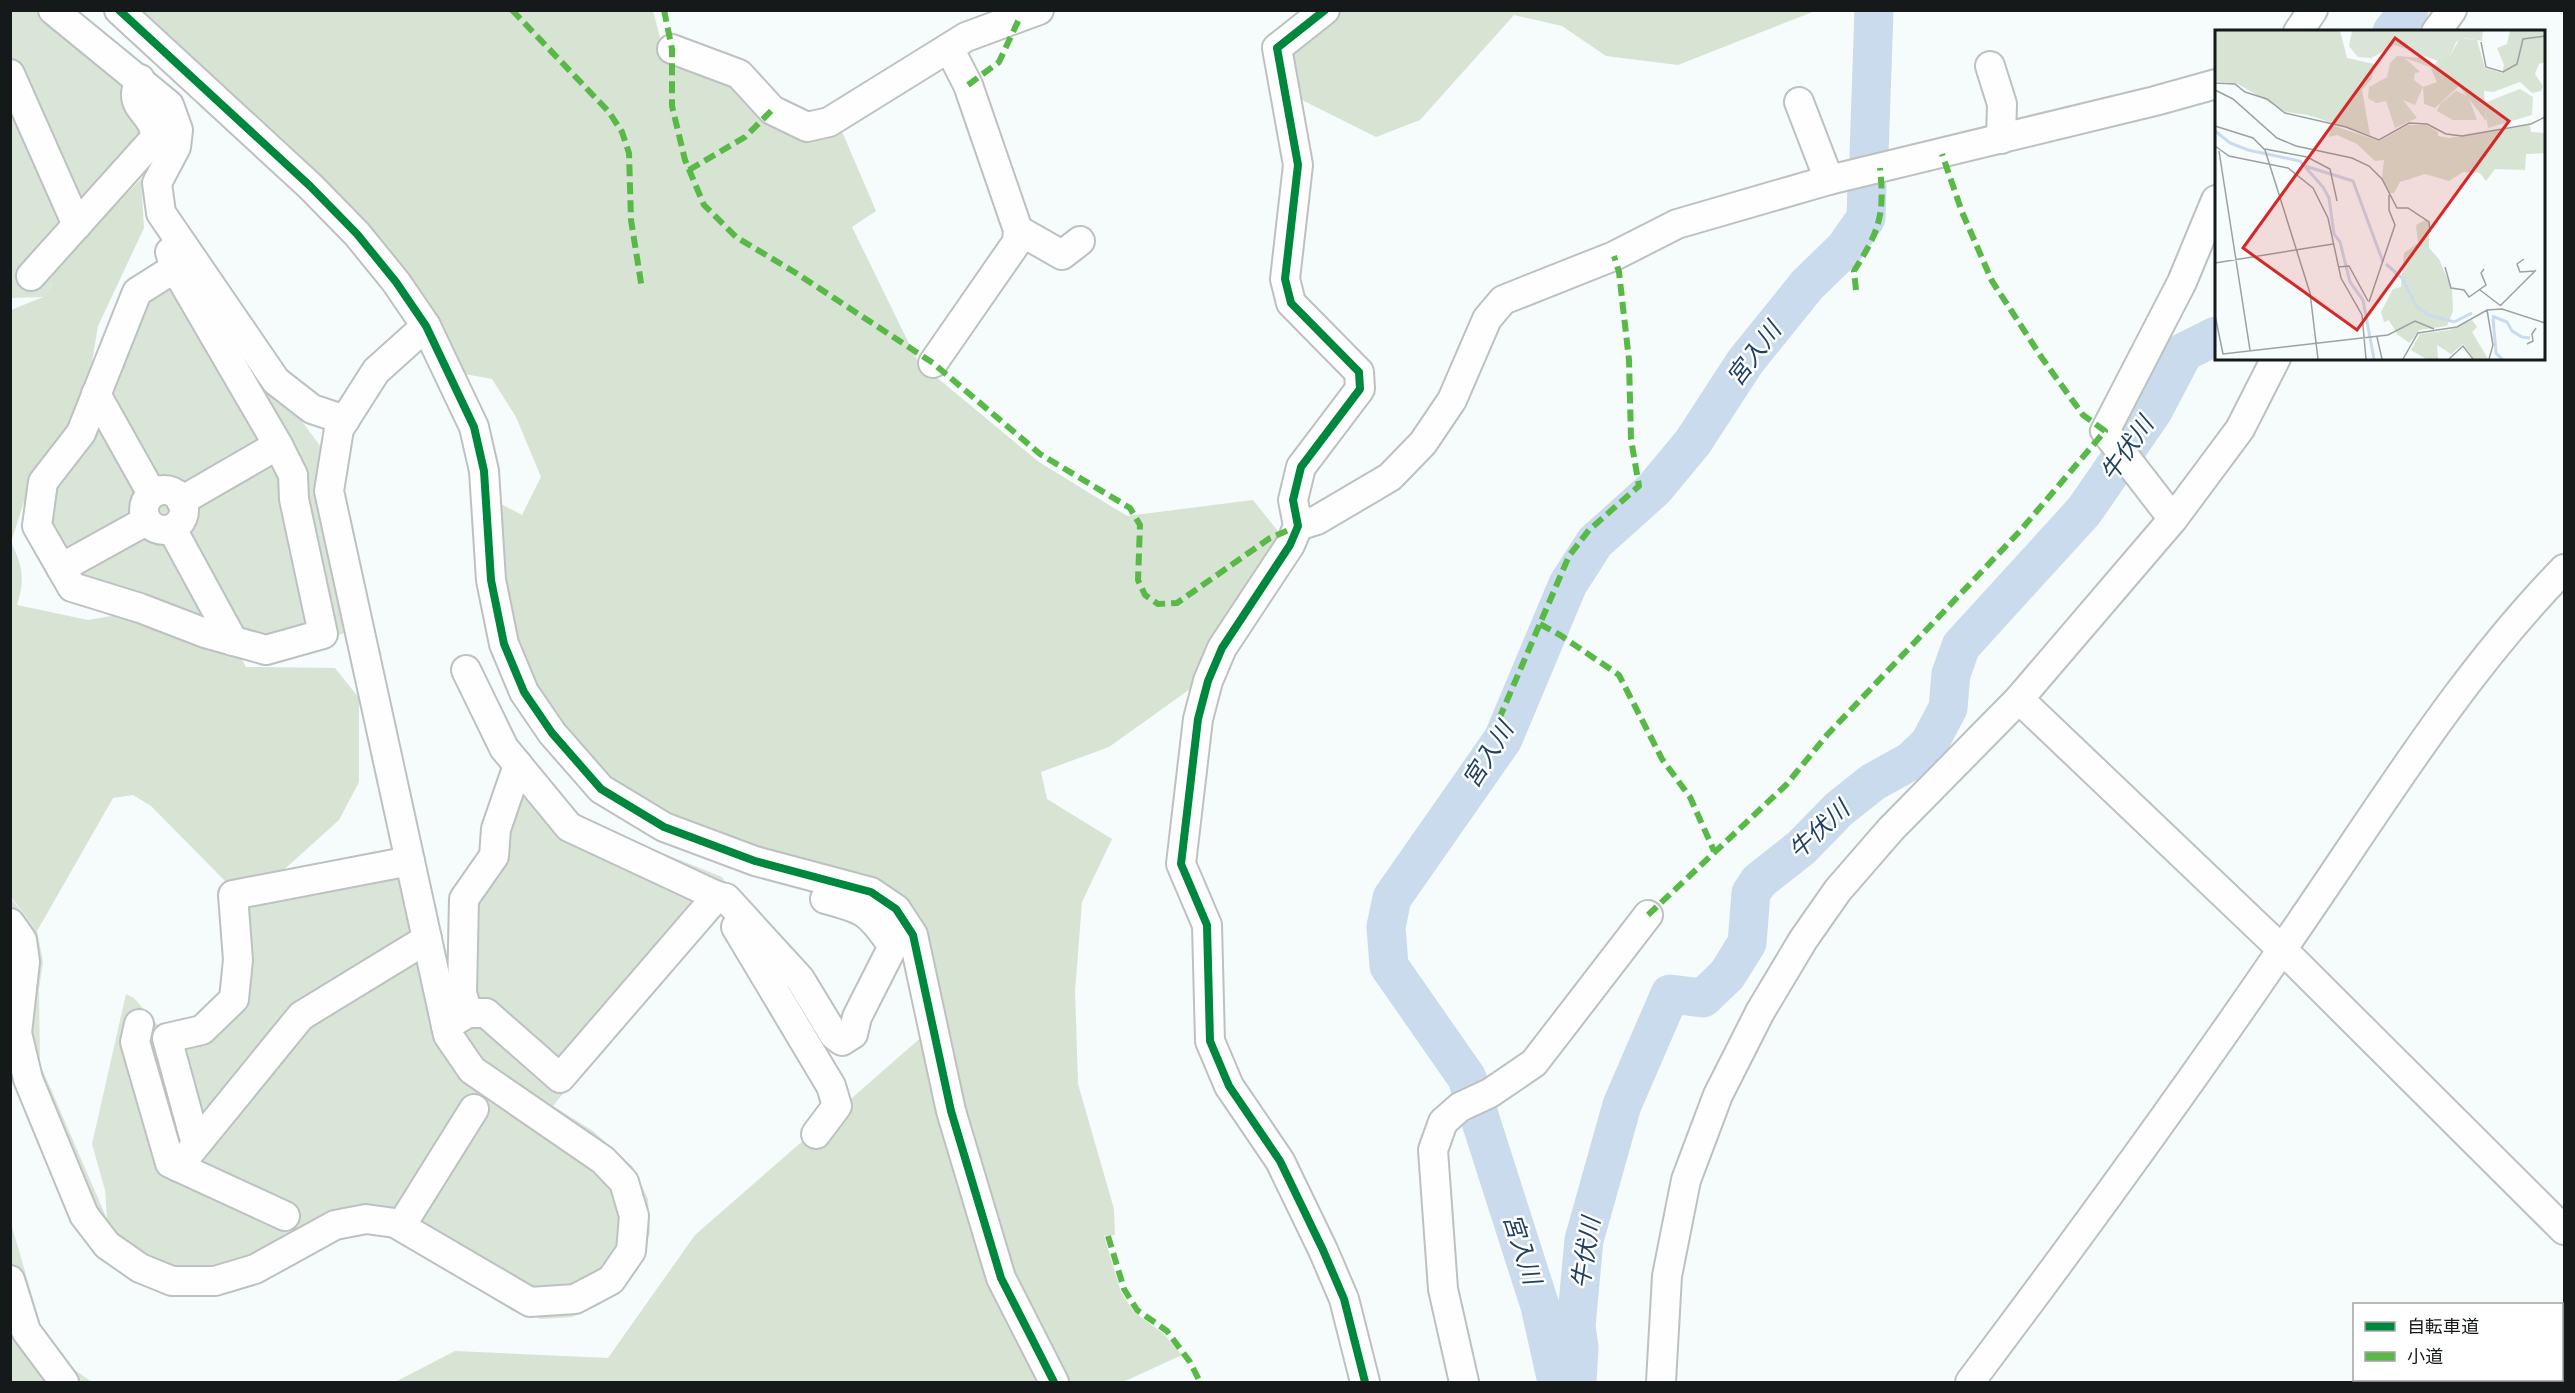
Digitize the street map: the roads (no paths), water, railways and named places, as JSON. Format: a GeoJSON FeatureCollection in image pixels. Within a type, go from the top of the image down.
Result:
{"type":"FeatureCollection","features":[{"type":"Feature","properties":{"kind":"street"},"geometry":{"type":"LineString","coordinates":[[53,10],[170,105],[178,130],[176,147],[157,183],[161,213],[178,256],[293,475],[294,499],[323,634],[266,650],[72,587],[37,526],[43,482],[81,433],[137,292],[178,256]]}},
{"type":"Feature","properties":{"kind":"street"},"geometry":{"type":"LineString","coordinates":[[119,10],[309,186],[357,234],[396,282],[426,326],[455,383],[477,438],[484,471],[491,580],[504,644],[524,692],[552,734],[601,789],[664,827],[755,861],[871,892],[896,909],[913,935],[951,1111],[1001,1278],[1054,1383]]}},
{"type":"Feature","properties":{"kind":"street"},"geometry":{"type":"LineString","coordinates":[[672,49],[739,74],[772,110],[807,127],[829,122],[966,38],[1039,10]]}},
{"type":"Feature","properties":{"kind":"street"},"geometry":{"type":"LineString","coordinates":[[1325,10],[1277,48],[1298,165],[1285,279],[1291,303],[1359,372],[1360,389],[1301,467],[1293,500],[1298,526],[1290,545],[1222,648],[1208,681],[1198,719],[1181,864],[1208,925],[1210,1041],[1229,1086],[1280,1161],[1323,1250],[1344,1299],[1365,1383]]}},
{"type":"Feature","properties":{"kind":"street"},"geometry":{"type":"LineString","coordinates":[[2299,30],[2313,10]]}},
{"type":"Feature","properties":{"kind":"street"},"geometry":{"type":"LineString","coordinates":[[2437,30],[2452,10]]}},
{"type":"Feature","properties":{"kind":"street"},"geometry":{"type":"LineString","coordinates":[[933,363],[1017,242],[1018,230],[968,86],[949,48]]}},
{"type":"Feature","properties":{"kind":"street"},"geometry":{"type":"LineString","coordinates":[[1990,66],[2002,104],[2001,140]]}},
{"type":"Feature","properties":{"kind":"street"},"geometry":{"type":"LineString","coordinates":[[10,74],[77,225]]}},
{"type":"Feature","properties":{"kind":"street"},"geometry":{"type":"LineString","coordinates":[[28,274],[77,225],[155,138],[152,121],[138,103],[136,94],[140,79]]}},
{"type":"Feature","properties":{"kind":"street"},"geometry":{"type":"LineString","coordinates":[[1298,526],[1317,520],[1390,477],[1423,443],[1452,400],[1487,319],[1503,300],[1614,256],[1677,224],[1829,180],[2001,140],[2215,85]]}},
{"type":"Feature","properties":{"kind":"street"},"geometry":{"type":"LineString","coordinates":[[1799,102],[1829,180]]}},
{"type":"Feature","properties":{"kind":"street"},"geometry":{"type":"LineString","coordinates":[[2173,519],[2105,431],[2182,282],[2215,205]]}},
{"type":"Feature","properties":{"kind":"street"},"geometry":{"type":"LineString","coordinates":[[1018,230],[1062,255],[1080,241]]}},
{"type":"Feature","properties":{"kind":"street"},"geometry":{"type":"LineString","coordinates":[[178,256],[276,381],[312,409],[345,420]]}},
{"type":"Feature","properties":{"kind":"street"},"geometry":{"type":"LineString","coordinates":[[426,326],[376,371],[339,429],[329,491],[427,939],[457,1019]]}},
{"type":"Feature","properties":{"kind":"street"},"geometry":{"type":"LineString","coordinates":[[1661,1383],[1667,1276],[1686,1180],[1718,1095],[1760,1012],[1803,940],[1838,890],[1891,829],[2019,699],[2173,519],[2240,429],[2275,360]]}},
{"type":"Feature","properties":{"kind":"street"},"geometry":{"type":"LineString","coordinates":[[96,394],[152,494]]}},
{"type":"Feature","properties":{"kind":"street"},"geometry":{"type":"LineString","coordinates":[[181,501],[278,445]]}},
{"type":"Feature","properties":{"kind":"street"},"geometry":{"type":"LineString","coordinates":[[61,568],[159,525],[180,523],[183,517],[181,501],[169,491],[162,490],[152,494],[144,508],[159,525],[233,641]]}},
{"type":"Feature","properties":{"kind":"street"},"geometry":{"type":"LineString","coordinates":[[1970,1383],[2049,1278],[2282,951],[2421,742],[2488,658],[2565,569]]}},
{"type":"Feature","properties":{"kind":"street"},"geometry":{"type":"LineString","coordinates":[[466,670],[504,748],[569,827],[717,896],[726,898],[800,979],[834,1035],[842,1041],[853,1034],[857,1017],[893,946],[871,916],[858,907],[752,879]]}},
{"type":"Feature","properties":{"kind":"street"},"geometry":{"type":"LineString","coordinates":[[2019,699],[2302,969],[2565,1230]]}},
{"type":"Feature","properties":{"kind":"street"},"geometry":{"type":"LineString","coordinates":[[10,923],[22,940],[25,962],[17,1033],[28,1079],[84,1215],[107,1245],[140,1268],[172,1281],[215,1281],[255,1269],[335,1225],[366,1219],[401,1226],[530,1302],[575,1299],[611,1280],[631,1251],[634,1216],[624,1182],[603,1160],[472,1070],[448,1035],[457,1019],[462,993],[464,899],[494,856],[496,829],[518,765]]}},
{"type":"Feature","properties":{"kind":"street"},"geometry":{"type":"LineString","coordinates":[[196,1144],[167,1038],[202,1030],[234,999],[238,960],[234,895],[410,861]]}},
{"type":"Feature","properties":{"kind":"street"},"geometry":{"type":"LineString","coordinates":[[457,1019],[486,1013],[560,1078],[717,896]]}},
{"type":"Feature","properties":{"kind":"street"},"geometry":{"type":"LineString","coordinates":[[717,896],[831,1086],[837,1106],[816,1134]]}},
{"type":"Feature","properties":{"kind":"street"},"geometry":{"type":"LineString","coordinates":[[1464,1383],[1443,1289],[1433,1150],[1443,1122],[1460,1107],[1490,1093],[1534,1063],[1648,915]]}},
{"type":"Feature","properties":{"kind":"street"},"geometry":{"type":"LineString","coordinates":[[178,1167],[301,1016],[427,939]]}},
{"type":"Feature","properties":{"kind":"street"},"geometry":{"type":"LineString","coordinates":[[139,1024],[135,1042],[170,1163],[285,1216]]}},
{"type":"Feature","properties":{"kind":"street"},"geometry":{"type":"LineString","coordinates":[[401,1226],[474,1109]]}},
{"type":"Feature","properties":{"kind":"street"},"geometry":{"type":"LineString","coordinates":[[10,1280],[18,1336],[64,1383]]}},
{"type":"Feature","properties":{"kind":"waterway","name":"宮入川"},"geometry":{"type":"LineString","coordinates":[[1869,155],[1874,10]]}},
{"type":"Feature","properties":{"kind":"waterway","name":"牛伏川"},"geometry":{"type":"LineString","coordinates":[[2394,30],[2409,10]]}},
{"type":"Feature","properties":{"kind":"waterway","name":"宮入川"},"geometry":{"type":"LineString","coordinates":[[1557,1382],[1540,1306],[1467,1078],[1389,966],[1386,927],[1392,898],[1503,739],[1568,584],[1595,542],[1654,489],[1693,442],[1745,362],[1807,285],[1845,248],[1866,218],[1867,186]]}},
{"type":"Feature","properties":{"kind":"waterway","name":"牛伏川"},"geometry":{"type":"LineString","coordinates":[[1577,1382],[1579,1348],[1576,1326],[1584,1240],[1622,1105],[1670,994],[1703,998],[1727,975],[1747,943],[1751,893],[1759,881],[1801,848],[1839,809],[1873,782],[1911,761],[1929,744],[1948,708],[1951,674],[1961,646],[2084,511],[2153,411],[2184,352],[2215,336]]}}]}
